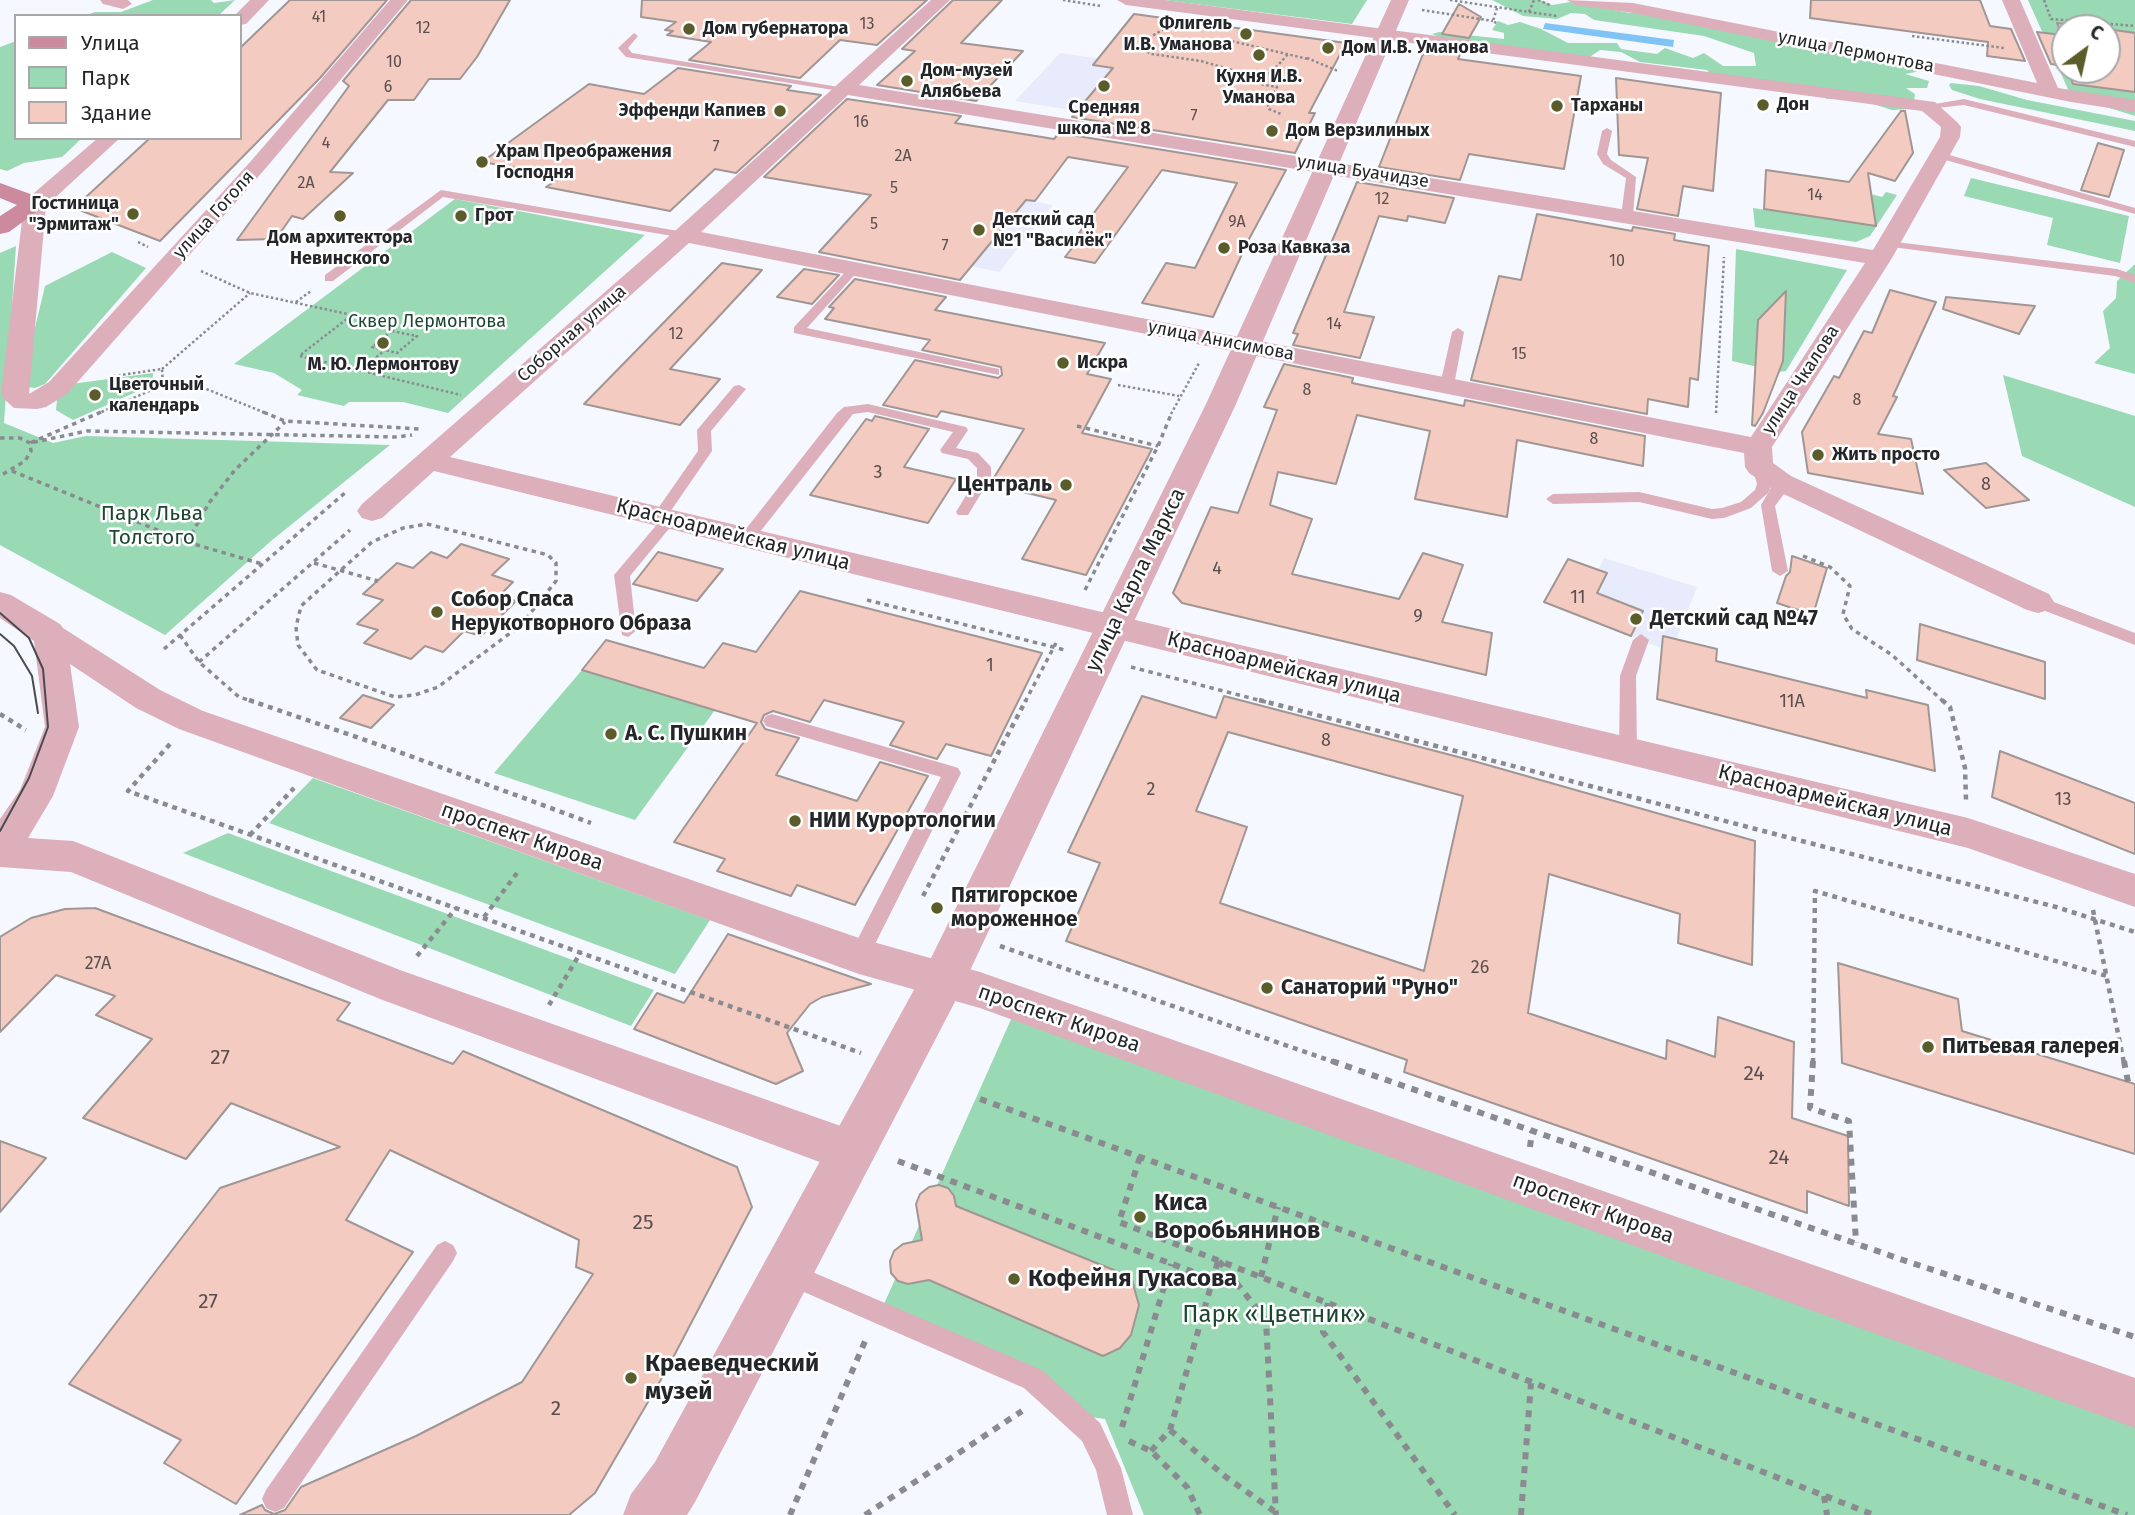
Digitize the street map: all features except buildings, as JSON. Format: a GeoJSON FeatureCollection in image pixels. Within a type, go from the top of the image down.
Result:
{"type":"FeatureCollection","features":[{"type":"Feature","properties":{"kind":"main road"},"geometry":{"type":"LineString","coordinates":[[0,190],[35,204]]}},
{"type":"Feature","properties":{"kind":"main road"},"geometry":{"type":"LineString","coordinates":[[0,227],[35,204]]}},
{"type":"Feature","properties":{"kind":"street"},"geometry":{"type":"LineString","coordinates":[[242,18],[261,0]]}},
{"type":"Feature","properties":{"kind":"street","name":"улица Гоголя"},"geometry":{"type":"LineString","coordinates":[[35,204],[14,394],[23,401],[30,402],[52,394],[258,165],[399,0]]}},
{"type":"Feature","properties":{"kind":"street","name":"Соборная улица"},"geometry":{"type":"LineString","coordinates":[[372,511],[428,461],[447,433],[684,235],[941,0]]}},
{"type":"Feature","properties":{"kind":"street","name":"улица Лермонтова"},"geometry":{"type":"LineString","coordinates":[[1126,0],[1928,106]]}},
{"type":"Feature","properties":{"kind":"street","name":"улица Лермонтова"},"geometry":{"type":"LineString","coordinates":[[1576,0],[1633,8],[2135,106]]}},
{"type":"Feature","properties":{"kind":"street"},"geometry":{"type":"LineString","coordinates":[[2011,0],[2050,91]]}},
{"type":"Feature","properties":{"kind":"street","name":"улица Карла Маркса"},"geometry":{"type":"LineString","coordinates":[[652,1515],[675,1482],[786,1273],[875,1157],[943,980],[1247,346],[1327,166],[1371,33],[1407,5]]}},
{"type":"Feature","properties":{"kind":"street","name":"улица Буачидзе"},"geometry":{"type":"LineString","coordinates":[[846,89],[1725,232],[1884,251]]}},
{"type":"Feature","properties":{"kind":"street","name":"улица Чкалова"},"geometry":{"type":"LineString","coordinates":[[1766,466],[1950,136],[1951,127],[1928,106]]}},
{"type":"Feature","properties":{"kind":"street"},"geometry":{"type":"LineString","coordinates":[[35,204],[108,140]]}},
{"type":"Feature","properties":{"kind":"street","name":"улица Анисимова"},"geometry":{"type":"LineString","coordinates":[[684,235],[1715,438],[1766,466]]}},
{"type":"Feature","properties":{"kind":"street","name":"Красноармейская улица"},"geometry":{"type":"LineString","coordinates":[[428,461],[1968,833],[2135,891]]}},
{"type":"Feature","properties":{"kind":"street"},"geometry":{"type":"LineString","coordinates":[[1766,466],[2038,602]]}},
{"type":"Feature","properties":{"kind":"street","name":"проспект Кирова"},"geometry":{"type":"LineString","coordinates":[[0,603],[49,632],[148,699],[191,720],[859,956],[980,990],[2135,1403]]}},
{"type":"Feature","properties":{"kind":"street"},"geometry":{"type":"LineString","coordinates":[[49,632],[62,727],[36,796],[0,850],[73,857],[394,986],[875,1157]]}},
{"type":"Feature","properties":{"kind":"lane"},"geometry":{"type":"LineString","coordinates":[[634,36],[623,48],[629,55],[846,89]]}},
{"type":"Feature","properties":{"kind":"lane"},"geometry":{"type":"LineString","coordinates":[[1928,106],[1964,102],[2135,144]]}},
{"type":"Feature","properties":{"kind":"lane"},"geometry":{"type":"LineString","coordinates":[[1606,131],[1602,154],[1607,162],[1631,177],[1627,216]]}},
{"type":"Feature","properties":{"kind":"lane"},"geometry":{"type":"LineString","coordinates":[[1939,155],[2135,211]]}},
{"type":"Feature","properties":{"kind":"lane"},"geometry":{"type":"LineString","coordinates":[[329,278],[441,193],[684,235]]}},
{"type":"Feature","properties":{"kind":"lane"},"geometry":{"type":"LineString","coordinates":[[1884,251],[2117,273],[2135,279]]}},
{"type":"Feature","properties":{"kind":"lane"},"geometry":{"type":"LineString","coordinates":[[855,268],[798,330],[994,372]]}},
{"type":"Feature","properties":{"kind":"lane"},"geometry":{"type":"LineString","coordinates":[[1447,386],[1458,332]]}},
{"type":"Feature","properties":{"kind":"lane"},"geometry":{"type":"LineString","coordinates":[[628,631],[622,575],[665,518],[705,451],[704,430],[739,389]]}},
{"type":"Feature","properties":{"kind":"lane"},"geometry":{"type":"LineString","coordinates":[[747,538],[842,416],[859,409],[868,408],[961,430],[947,450],[972,456],[984,467],[984,477],[963,512]]}},
{"type":"Feature","properties":{"kind":"lane"},"geometry":{"type":"LineString","coordinates":[[1553,499],[1639,497],[1712,514],[1724,513],[1746,505],[1762,492],[1766,466]]}},
{"type":"Feature","properties":{"kind":"lane"},"geometry":{"type":"LineString","coordinates":[[1766,466],[1777,494],[1768,505],[1771,534],[1780,571]]}},
{"type":"Feature","properties":{"kind":"lane"},"geometry":{"type":"LineString","coordinates":[[2038,602],[2135,639]]}},
{"type":"Feature","properties":{"kind":"lane"},"geometry":{"type":"LineString","coordinates":[[1628,751],[1628,676],[1641,640]]}},
{"type":"Feature","properties":{"kind":"lane"},"geometry":{"type":"LineString","coordinates":[[772,720],[952,773],[859,956]]}},
{"type":"Feature","properties":{"kind":"lane"},"geometry":{"type":"LineString","coordinates":[[275,1499],[445,1253]]}},
{"type":"Feature","properties":{"kind":"lane"},"geometry":{"type":"LineString","coordinates":[[786,1273],[1032,1379],[1091,1432],[1108,1468],[1120,1515]]}},
{"type":"Feature","properties":{"kind":"path"},"geometry":{"type":"LineString","coordinates":[[1450,0],[1564,17]]}},
{"type":"Feature","properties":{"kind":"path"},"geometry":{"type":"LineString","coordinates":[[1529,12],[1534,0]]}},
{"type":"Feature","properties":{"kind":"path"},"geometry":{"type":"LineString","coordinates":[[1407,5],[1493,21]]}},
{"type":"Feature","properties":{"kind":"path"},"geometry":{"type":"LineString","coordinates":[[1171,27],[1152,36],[1143,50],[1152,54],[1201,61],[1239,74],[1262,77]]}},
{"type":"Feature","properties":{"kind":"path"},"geometry":{"type":"LineString","coordinates":[[1334,82],[1339,71],[1371,33]]}},
{"type":"Feature","properties":{"kind":"path"},"geometry":{"type":"LineString","coordinates":[[1221,38],[1308,59],[1339,71]]}},
{"type":"Feature","properties":{"kind":"path"},"geometry":{"type":"LineString","coordinates":[[1291,50],[1308,59]]}},
{"type":"Feature","properties":{"kind":"path"},"geometry":{"type":"LineString","coordinates":[[1281,114],[1275,113],[1268,105],[1277,87],[1259,83],[1262,77],[1275,70],[1289,54]]}},
{"type":"Feature","properties":{"kind":"path"},"geometry":{"type":"LineString","coordinates":[[1715,438],[1725,232]]}},
{"type":"Feature","properties":{"kind":"path"},"geometry":{"type":"LineString","coordinates":[[174,259],[250,293],[352,315],[299,356],[467,397]]}},
{"type":"Feature","properties":{"kind":"path"},"geometry":{"type":"LineString","coordinates":[[101,377],[162,369],[250,293]]}},
{"type":"Feature","properties":{"kind":"path"},"geometry":{"type":"LineString","coordinates":[[392,331],[417,336],[397,353],[385,350],[372,347],[392,331]]}},
{"type":"Feature","properties":{"kind":"path"},"geometry":{"type":"LineString","coordinates":[[876,921],[905,930],[1158,446],[1180,396],[1213,339]]}},
{"type":"Feature","properties":{"kind":"path"},"geometry":{"type":"LineString","coordinates":[[361,371],[385,350]]}},
{"type":"Feature","properties":{"kind":"path"},"geometry":{"type":"LineString","coordinates":[[162,369],[163,385]]}},
{"type":"Feature","properties":{"kind":"path"},"geometry":{"type":"LineString","coordinates":[[30,443],[163,385],[189,382],[285,421],[447,433]]}},
{"type":"Feature","properties":{"kind":"path"},"geometry":{"type":"LineString","coordinates":[[1118,385],[1180,396]]}},
{"type":"Feature","properties":{"kind":"path"},"geometry":{"type":"LineString","coordinates":[[187,542],[209,503],[234,470],[285,421]]}},
{"type":"Feature","properties":{"kind":"path"},"geometry":{"type":"LineString","coordinates":[[1077,426],[1158,446]]}},
{"type":"Feature","properties":{"kind":"path"},"geometry":{"type":"LineString","coordinates":[[0,438],[20,438],[30,443],[87,431],[397,437],[447,433]]}},
{"type":"Feature","properties":{"kind":"path"},"geometry":{"type":"LineString","coordinates":[[0,476],[25,461],[32,451],[30,443]]}},
{"type":"Feature","properties":{"kind":"path"},"geometry":{"type":"LineString","coordinates":[[12,471],[187,542],[262,564]]}},
{"type":"Feature","properties":{"kind":"path"},"geometry":{"type":"LineString","coordinates":[[164,649],[348,490]]}},
{"type":"Feature","properties":{"kind":"path"},"geometry":{"type":"LineString","coordinates":[[199,662],[372,511]]}},
{"type":"Feature","properties":{"kind":"path"},"geometry":{"type":"LineString","coordinates":[[427,524],[538,551],[556,563],[558,571],[556,581],[521,625],[497,645],[438,687],[415,695],[395,696],[317,670],[298,645],[296,627],[301,606],[340,570],[385,534],[427,524]]}},
{"type":"Feature","properties":{"kind":"path"},"geometry":{"type":"LineString","coordinates":[[1771,534],[1805,557],[1830,567],[1850,586],[1843,614],[1852,629],[1892,655],[1950,707],[1965,768],[1968,833]]}},
{"type":"Feature","properties":{"kind":"path"},"geometry":{"type":"LineString","coordinates":[[313,563],[378,581]]}},
{"type":"Feature","properties":{"kind":"path"},"geometry":{"type":"LineString","coordinates":[[865,599],[2056,907],[2135,932]]}},
{"type":"Feature","properties":{"kind":"path"},"geometry":{"type":"LineString","coordinates":[[180,635],[199,662],[239,697],[394,750],[597,825]]}},
{"type":"Feature","properties":{"kind":"path"},"geometry":{"type":"LineString","coordinates":[[0,714],[29,732]]}},
{"type":"Feature","properties":{"kind":"path"},"geometry":{"type":"LineString","coordinates":[[191,720],[128,791],[863,1054]]}},
{"type":"Feature","properties":{"kind":"path"},"geometry":{"type":"LineString","coordinates":[[250,835],[316,765]]}},
{"type":"Feature","properties":{"kind":"path"},"geometry":{"type":"LineString","coordinates":[[2084,872],[2128,1082]]}},
{"type":"Feature","properties":{"kind":"path"},"geometry":{"type":"LineString","coordinates":[[484,917],[513,879]]}},
{"type":"Feature","properties":{"kind":"path"},"geometry":{"type":"LineString","coordinates":[[1856,1243],[1849,1121],[1810,1108],[1815,1035],[1815,891],[2106,976]]}},
{"type":"Feature","properties":{"kind":"path"},"geometry":{"type":"LineString","coordinates":[[394,986],[456,908]]}},
{"type":"Feature","properties":{"kind":"path"},"geometry":{"type":"LineString","coordinates":[[999,946],[2135,1337]]}},
{"type":"Feature","properties":{"kind":"path"},"geometry":{"type":"LineString","coordinates":[[530,1036],[581,952]]}},
{"type":"Feature","properties":{"kind":"path"},"geometry":{"type":"LineString","coordinates":[[981,1099],[2109,1512],[2127,1515]]}},
{"type":"Feature","properties":{"kind":"path"},"geometry":{"type":"LineString","coordinates":[[875,1157],[1212,1279]]}},
{"type":"Feature","properties":{"kind":"path"},"geometry":{"type":"LineString","coordinates":[[1140,1157],[1119,1222],[1874,1515]]}},
{"type":"Feature","properties":{"kind":"path"},"geometry":{"type":"LineString","coordinates":[[1261,1277],[1278,1207]]}},
{"type":"Feature","properties":{"kind":"path"},"geometry":{"type":"LineString","coordinates":[[1151,1451],[1170,1430],[1218,1260]]}},
{"type":"Feature","properties":{"kind":"path"},"geometry":{"type":"LineString","coordinates":[[1218,1260],[1266,1320],[1276,1513]]}},
{"type":"Feature","properties":{"kind":"path"},"geometry":{"type":"LineString","coordinates":[[1171,1264],[1120,1437],[1151,1451],[1187,1487],[1200,1515]]}},
{"type":"Feature","properties":{"kind":"path"},"geometry":{"type":"LineString","coordinates":[[1328,1303],[1323,1332],[1455,1515]]}},
{"type":"Feature","properties":{"kind":"path"},"geometry":{"type":"LineString","coordinates":[[790,1515],[877,1312]]}},
{"type":"Feature","properties":{"kind":"path"},"geometry":{"type":"LineString","coordinates":[[1521,1515],[1531,1382]]}},
{"type":"Feature","properties":{"kind":"path"},"geometry":{"type":"LineString","coordinates":[[865,1515],[1048,1393]]}},
{"type":"Feature","properties":{"kind":"path"},"geometry":{"type":"LineString","coordinates":[[1170,1430],[1226,1477],[1276,1513]]}},
{"type":"Feature","properties":{"kind":"path"},"geometry":{"type":"LineString","coordinates":[[1824,1496],[1827,1515]]}},
{"type":"Feature","properties":{"kind":"shaded area","name":"Средняя школа № 8"},"geometry":{"type":"Polygon","coordinates":[[[1060,53],[1190,72],[1152,123],[1015,101],[1060,53]]]}},
{"type":"Feature","properties":{"kind":"shaded area","name":"Детский сад №1 \"Василёк\""},"geometry":{"type":"Polygon","coordinates":[[[964,188],[1053,205],[999,272],[899,251],[964,188]]]}},
{"type":"Feature","properties":{"kind":"shaded area","name":"Детский сад №47"},"geometry":{"type":"Polygon","coordinates":[[[1604,558],[1697,587],[1676,640],[1663,636],[1661,648],[1544,602],[1568,559],[1598,570],[1604,558]]]}},
{"type":"Feature","properties":{"kind":"green space"},"geometry":{"type":"Polygon","coordinates":[[[153,0],[211,0],[214,3],[235,0],[220,14],[90,14],[121,12],[153,0]]]}},
{"type":"Feature","properties":{"kind":"green space"},"geometry":{"type":"Polygon","coordinates":[[[1164,0],[1367,0],[1352,24],[1164,0]]]}},
{"type":"Feature","properties":{"kind":"green space"},"geometry":{"type":"Polygon","coordinates":[[[1492,0],[1540,0],[1552,5],[1570,2],[1630,13],[1644,12],[1921,71],[1905,74],[1929,81],[1927,88],[1906,88],[1915,94],[1913,109],[1892,110],[1848,96],[1827,99],[1819,93],[1715,79],[1707,70],[1640,62],[1621,52],[1600,50],[1587,59],[1441,38],[1432,34],[1439,32],[1504,39],[1504,33],[1492,30],[1498,21],[1508,25],[1520,22],[1568,43],[1617,43],[1621,49],[1657,54],[1665,48],[1693,58],[1704,53],[1723,66],[1756,66],[1754,53],[1704,36],[1594,20],[1585,14],[1571,13],[1557,19],[1523,16],[1492,0]]]}},
{"type":"Feature","properties":{"kind":"green space"},"geometry":{"type":"Polygon","coordinates":[[[2028,0],[2135,0],[2135,116],[2071,96],[2066,84],[2121,84],[2121,14],[2051,14],[2051,51],[2028,0]]]}},
{"type":"Feature","properties":{"kind":"green space"},"geometry":{"type":"Polygon","coordinates":[[[14,42],[14,140],[80,140],[62,157],[24,163],[7,171],[0,169],[0,47],[14,42]]]}},
{"type":"Feature","properties":{"kind":"green space"},"geometry":{"type":"Polygon","coordinates":[[[1949,85],[1979,86],[2027,100],[2135,121],[2135,131],[1980,99],[1952,90],[1949,85]]]}},
{"type":"Feature","properties":{"kind":"green space"},"geometry":{"type":"Polygon","coordinates":[[[1971,178],[2129,216],[2120,263],[2047,245],[2053,218],[1964,196],[1971,178]]]}},
{"type":"Feature","properties":{"kind":"green space"},"geometry":{"type":"Polygon","coordinates":[[[1886,192],[1897,195],[1870,236],[1856,242],[1755,227],[1753,208],[1876,226],[1871,194],[1882,197],[1886,192]]]}},
{"type":"Feature","properties":{"kind":"green space","name":"Сквер Лермонтова"},"geometry":{"type":"Polygon","coordinates":[[[455,199],[645,235],[448,413],[403,402],[349,402],[344,406],[297,395],[302,390],[274,373],[234,364],[455,199]]]}},
{"type":"Feature","properties":{"kind":"green space","name":"Парк Льва Толстого"},"geometry":{"type":"Polygon","coordinates":[[[16,246],[4,423],[53,443],[86,436],[390,445],[271,541],[165,635],[0,545],[0,253],[16,246]]]}},
{"type":"Feature","properties":{"kind":"green space"},"geometry":{"type":"Polygon","coordinates":[[[1736,249],[1847,270],[1786,371],[1779,372],[1732,361],[1736,249]]]}},
{"type":"Feature","properties":{"kind":"green space"},"geometry":{"type":"Polygon","coordinates":[[[112,252],[146,268],[45,384],[35,388],[21,386],[45,286],[112,252]]]}},
{"type":"Feature","properties":{"kind":"green space"},"geometry":{"type":"Polygon","coordinates":[[[2135,264],[2135,374],[2094,363],[2110,348],[2103,311],[2116,298],[2117,281],[2135,264]]]}},
{"type":"Feature","properties":{"kind":"green space"},"geometry":{"type":"Polygon","coordinates":[[[153,373],[152,385],[73,420],[56,410],[57,400],[71,384],[153,373]]]}},
{"type":"Feature","properties":{"kind":"green space"},"geometry":{"type":"Polygon","coordinates":[[[2003,375],[2135,416],[2135,507],[2022,456],[2003,375]]]}},
{"type":"Feature","properties":{"kind":"green space"},"geometry":{"type":"Polygon","coordinates":[[[582,670],[715,710],[635,820],[494,773],[582,670]]]}},
{"type":"Feature","properties":{"kind":"green space"},"geometry":{"type":"Polygon","coordinates":[[[313,778],[710,920],[675,974],[269,823],[313,778]]]}},
{"type":"Feature","properties":{"kind":"green space"},"geometry":{"type":"Polygon","coordinates":[[[228,833],[654,990],[631,1026],[183,853],[228,833]]]}},
{"type":"Feature","properties":{"kind":"green space","name":"Парк «Цветник»"},"geometry":{"type":"Polygon","coordinates":[[[1013,1015],[2135,1404],[2135,1515],[1144,1515],[1105,1419],[1090,1417],[884,1304],[1013,1015]]]}},
{"type":"Feature","properties":{"kind":"water"},"geometry":{"type":"Polygon","coordinates":[[[1545,23],[1674,40],[1673,47],[1543,29],[1545,23]]]}},
{"type":"Feature","properties":{"kind":"tram line"},"geometry":{"type":"LineString","coordinates":[[0,613],[29,638],[43,669],[48,727],[29,778],[0,831]]}},
{"type":"Feature","properties":{"kind":"tram line"},"geometry":{"type":"LineString","coordinates":[[0,634],[14,646],[32,676],[38,713]]}},
{"type":"Feature","properties":{"kind":"place","name":"Дом губернатора"},"geometry":{"type":"Point","coordinates":[689,29]}},
{"type":"Feature","properties":{"kind":"place","name":"Флигель И.В. Уманова"},"geometry":{"type":"Point","coordinates":[1246,34]}},
{"type":"Feature","properties":{"kind":"place","name":"Дом И.В. Уманова"},"geometry":{"type":"Point","coordinates":[1328,48]}},
{"type":"Feature","properties":{"kind":"place","name":"Кухня И.В. Уманова"},"geometry":{"type":"Point","coordinates":[1259,55]}},
{"type":"Feature","properties":{"kind":"place","name":"Дом-музей Алябьева"},"geometry":{"type":"Point","coordinates":[907,81]}},
{"type":"Feature","properties":{"kind":"place","name":"Средняя школа № 8"},"geometry":{"type":"Point","coordinates":[1104,86]}},
{"type":"Feature","properties":{"kind":"place","name":"Дон"},"geometry":{"type":"Point","coordinates":[1763,105]}},
{"type":"Feature","properties":{"kind":"place","name":"Тарханы"},"geometry":{"type":"Point","coordinates":[1557,106]}},
{"type":"Feature","properties":{"kind":"place","name":"Эффенди Капиев"},"geometry":{"type":"Point","coordinates":[780,111]}},
{"type":"Feature","properties":{"kind":"place","name":"Дом Верзилиных"},"geometry":{"type":"Point","coordinates":[1272,131]}},
{"type":"Feature","properties":{"kind":"place","name":"Храм Преображения Господня"},"geometry":{"type":"Point","coordinates":[482,162]}},
{"type":"Feature","properties":{"kind":"place","name":"Гостиница \"Эрмитаж\""},"geometry":{"type":"Point","coordinates":[133,214]}},
{"type":"Feature","properties":{"kind":"place","name":"Дом архитектора Невинского"},"geometry":{"type":"Point","coordinates":[340,216]}},
{"type":"Feature","properties":{"kind":"place","name":"Грот"},"geometry":{"type":"Point","coordinates":[461,216]}},
{"type":"Feature","properties":{"kind":"place","name":"Детский сад №1 \"Василёк\""},"geometry":{"type":"Point","coordinates":[979,230]}},
{"type":"Feature","properties":{"kind":"place","name":"Роза Кавказа"},"geometry":{"type":"Point","coordinates":[1224,248]}},
{"type":"Feature","properties":{"kind":"place","name":"М. Ю. Лермонтову"},"geometry":{"type":"Point","coordinates":[383,343]}},
{"type":"Feature","properties":{"kind":"place","name":"Искра"},"geometry":{"type":"Point","coordinates":[1063,363]}},
{"type":"Feature","properties":{"kind":"place","name":"Цветочный календарь"},"geometry":{"type":"Point","coordinates":[95,395]}},
{"type":"Feature","properties":{"kind":"place","name":"Жить просто"},"geometry":{"type":"Point","coordinates":[1818,455]}},
{"type":"Feature","properties":{"kind":"place","name":"Централь"},"geometry":{"type":"Point","coordinates":[1066,485]}},
{"type":"Feature","properties":{"kind":"place","name":"Собор Спаса Нерукотворного Образа"},"geometry":{"type":"Point","coordinates":[437,612]}},
{"type":"Feature","properties":{"kind":"place","name":"Детский сад №47"},"geometry":{"type":"Point","coordinates":[1636,619]}},
{"type":"Feature","properties":{"kind":"place","name":"А. С. Пушкин"},"geometry":{"type":"Point","coordinates":[611,734]}},
{"type":"Feature","properties":{"kind":"place","name":"НИИ Курортологии"},"geometry":{"type":"Point","coordinates":[795,821]}},
{"type":"Feature","properties":{"kind":"place","name":"Пятигорское мороженное"},"geometry":{"type":"Point","coordinates":[937,908]}},
{"type":"Feature","properties":{"kind":"place","name":"Санаторий \"Руно\""},"geometry":{"type":"Point","coordinates":[1267,988]}},
{"type":"Feature","properties":{"kind":"place","name":"Питьевая галерея"},"geometry":{"type":"Point","coordinates":[1928,1047]}},
{"type":"Feature","properties":{"kind":"place","name":"Киса Воробьянинов"},"geometry":{"type":"Point","coordinates":[1140,1217]}},
{"type":"Feature","properties":{"kind":"place","name":"Кофейня Гукасова"},"geometry":{"type":"Point","coordinates":[1014,1279]}},
{"type":"Feature","properties":{"kind":"place","name":"Краеведческий музей"},"geometry":{"type":"Point","coordinates":[631,1378]}}]}
